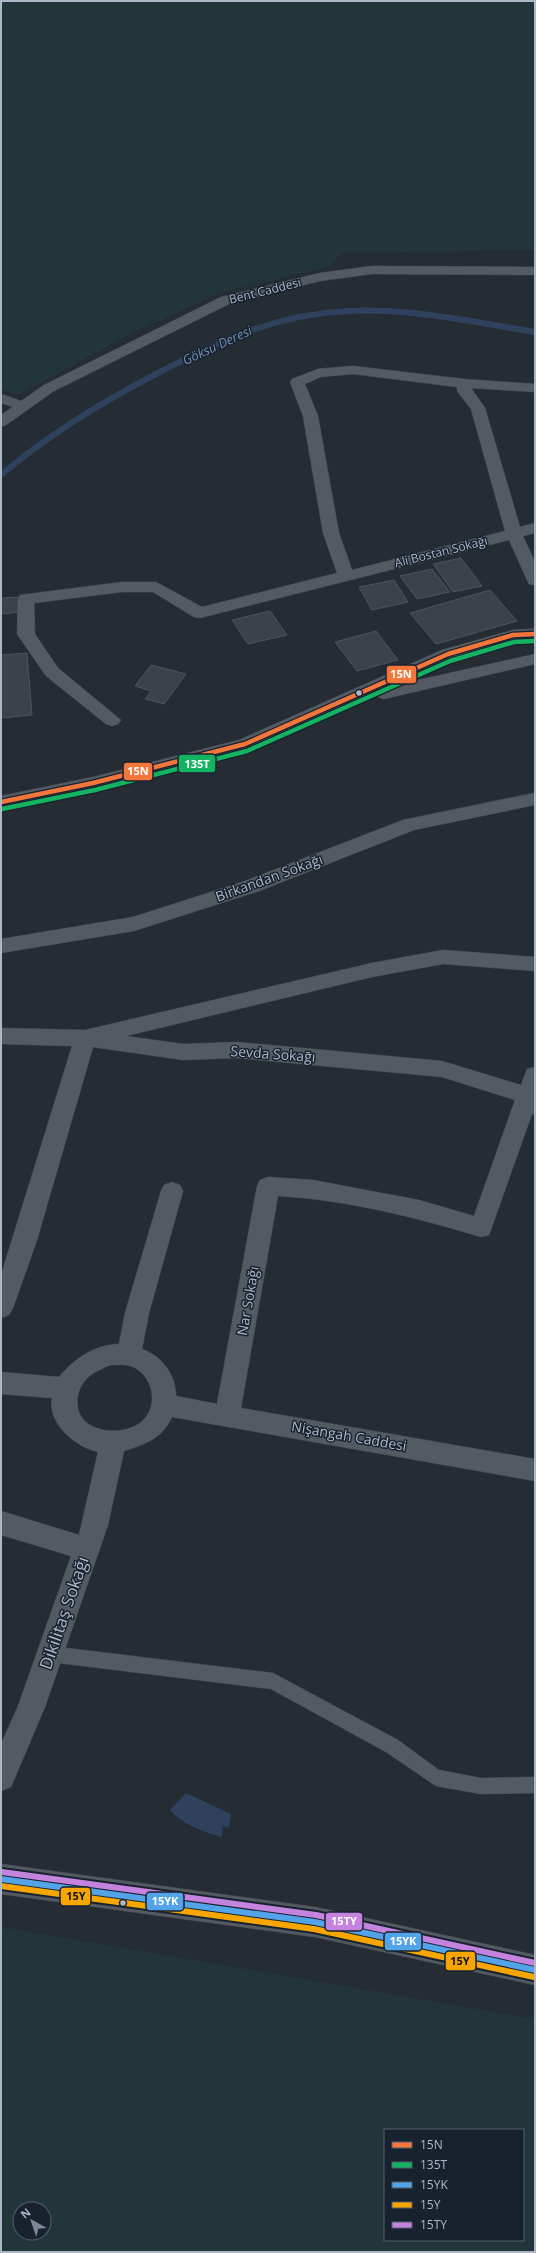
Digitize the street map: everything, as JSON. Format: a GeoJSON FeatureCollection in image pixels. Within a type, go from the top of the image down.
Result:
{"type":"FeatureCollection","features":[{"type":"Feature","properties":{"kind":"street","name":"Bent Caddesi"},"geometry":{"type":"LineString","coordinates":[[1,422],[49,388],[226,300],[320,277],[372,270],[535,271]]}},
{"type":"Feature","properties":{"kind":"street"},"geometry":{"type":"LineString","coordinates":[[346,576],[332,534],[317,451],[304,395],[297,382],[318,373],[353,370],[464,383],[535,388]]}},
{"type":"Feature","properties":{"kind":"street"},"geometry":{"type":"LineString","coordinates":[[464,383],[464,391],[478,408],[514,533],[535,580]]}},
{"type":"Feature","properties":{"kind":"street"},"geometry":{"type":"LineString","coordinates":[[1,398],[22,406]]}},
{"type":"Feature","properties":{"kind":"street","name":"Ali Bostan Sokağı"},"geometry":{"type":"LineString","coordinates":[[112,720],[52,672],[26,634],[26,599],[122,587],[156,587],[200,613],[535,528]]}},
{"type":"Feature","properties":{"kind":"street"},"geometry":{"type":"LineString","coordinates":[[1,802],[93,784],[245,744],[448,654],[513,635],[535,634]]}},
{"type":"Feature","properties":{"kind":"street"},"geometry":{"type":"LineString","coordinates":[[329,706],[535,659]]}},
{"type":"Feature","properties":{"kind":"street","name":"Birkandan Sokağı"},"geometry":{"type":"LineString","coordinates":[[1,946],[134,924],[252,886],[410,825],[518,801],[535,799]]}},
{"type":"Feature","properties":{"kind":"street"},"geometry":{"type":"LineString","coordinates":[[1,1308],[25,1240],[85,1038],[372,970],[443,957],[535,964]]}},
{"type":"Feature","properties":{"kind":"street","name":"Sevda Sokaḡı"},"geometry":{"type":"LineString","coordinates":[[1,1036],[85,1038],[183,1052],[237,1050],[442,1069],[533,1100]]}},
{"type":"Feature","properties":{"kind":"street"},"geometry":{"type":"LineString","coordinates":[[533,1100],[535,1074]]}},
{"type":"Feature","properties":{"kind":"street","name":"Nar Sokağı"},"geometry":{"type":"LineString","coordinates":[[227,1416],[268,1186],[313,1189],[419,1209],[481,1228],[533,1100]]}},
{"type":"Feature","properties":{"kind":"street"},"geometry":{"type":"LineString","coordinates":[[129,1355],[137,1313],[172,1191]]}},
{"type":"Feature","properties":{"kind":"street"},"geometry":{"type":"LineString","coordinates":[[108,1355],[129,1355],[144,1361],[161,1377],[165,1392],[161,1414],[151,1428],[131,1440],[113,1444],[93,1440],[78,1432],[66,1416],[63,1400],[66,1388],[74,1374],[91,1360],[108,1355]]}},
{"type":"Feature","properties":{"kind":"street"},"geometry":{"type":"LineString","coordinates":[[1,1383],[66,1388]]}},
{"type":"Feature","properties":{"kind":"street","name":"Nişangah Caddesi"},"geometry":{"type":"LineString","coordinates":[[163,1405],[535,1470]]}},
{"type":"Feature","properties":{"kind":"street","name":"Dikilitaş Sokağı"},"geometry":{"type":"LineString","coordinates":[[1,1777],[31,1707],[95,1525],[113,1444]]}},
{"type":"Feature","properties":{"kind":"street"},"geometry":{"type":"LineString","coordinates":[[1,1523],[86,1549]]}},
{"type":"Feature","properties":{"kind":"street"},"geometry":{"type":"LineString","coordinates":[[1,1879],[315,1922],[535,1970]]}},
{"type":"Feature","properties":{"kind":"lane"},"geometry":{"type":"LineString","coordinates":[[50,1654],[273,1681],[392,1746],[436,1778],[481,1786],[535,1785]]}},
{"type":"Feature","properties":{"kind":"green space"},"geometry":{"type":"Polygon","coordinates":[[[1,1],[535,1],[535,250],[341,253],[328,267],[220,293],[132,333],[18,395],[1,389],[1,1]]]}},
{"type":"Feature","properties":{"kind":"green space"},"geometry":{"type":"Polygon","coordinates":[[[1,1927],[535,2019],[535,2252],[1,2252],[1,1927]]]}},
{"type":"Feature","properties":{"kind":"water"},"geometry":{"type":"Polygon","coordinates":[[[186,1793],[231,1814],[229,1828],[223,1826],[222,1837],[187,1824],[170,1810],[186,1793]]]}},
{"type":"Feature","properties":{"kind":"building"},"geometry":{"type":"Polygon","coordinates":[[[461,558],[482,586],[453,592],[433,564],[461,558]]]}},
{"type":"Feature","properties":{"kind":"building"},"geometry":{"type":"Polygon","coordinates":[[[432,569],[450,592],[417,599],[400,576],[432,569]]]}},
{"type":"Feature","properties":{"kind":"building"},"geometry":{"type":"Polygon","coordinates":[[[394,580],[408,602],[372,610],[359,587],[394,580]]]}},
{"type":"Feature","properties":{"kind":"building"},"geometry":{"type":"Polygon","coordinates":[[[490,590],[517,621],[436,644],[410,613],[490,590]]]}},
{"type":"Feature","properties":{"kind":"building"},"geometry":{"type":"Polygon","coordinates":[[[20,597],[21,612],[1,614],[1,598],[20,597]]]}},
{"type":"Feature","properties":{"kind":"building"},"geometry":{"type":"Polygon","coordinates":[[[270,611],[287,635],[248,644],[232,620],[270,611]]]}},
{"type":"Feature","properties":{"kind":"building"},"geometry":{"type":"Polygon","coordinates":[[[376,631],[398,660],[357,671],[335,642],[376,631]]]}},
{"type":"Feature","properties":{"kind":"building"},"geometry":{"type":"Polygon","coordinates":[[[27,653],[32,715],[1,718],[1,655],[27,653]]]}},
{"type":"Feature","properties":{"kind":"building"},"geometry":{"type":"Polygon","coordinates":[[[151,665],[186,674],[164,704],[145,699],[151,691],[135,686],[151,665]]]}},
{"type":"Feature","properties":{"kind":"waterway","name":"Göksu Deresi"},"geometry":{"type":"LineString","coordinates":[[1,475],[57,432],[117,395],[204,350],[274,323],[323,313],[373,311],[443,317],[535,332]]}},
{"type":"Feature","properties":{"kind":"transit line","name":"15N"},"geometry":{"type":"LineString","coordinates":[[1,802],[93,783],[245,744],[448,654],[513,635],[535,634]]}},
{"type":"Feature","properties":{"kind":"transit line","name":"135T"},"geometry":{"type":"LineString","coordinates":[[2,809],[95,790],[247,751],[450,661],[514,642],[535,641]]}},
{"type":"Feature","properties":{"kind":"transit line","name":"15TY"},"geometry":{"type":"LineString","coordinates":[[2,1872],[316,1915],[535,1963]]}},
{"type":"Feature","properties":{"kind":"transit line","name":"15YK"},"geometry":{"type":"LineString","coordinates":[[1,1879],[315,1922],[535,1970]]}},
{"type":"Feature","properties":{"kind":"transit line","name":"15Y"},"geometry":{"type":"LineString","coordinates":[[1,1886],[314,1929],[534,1977]]}}]}
